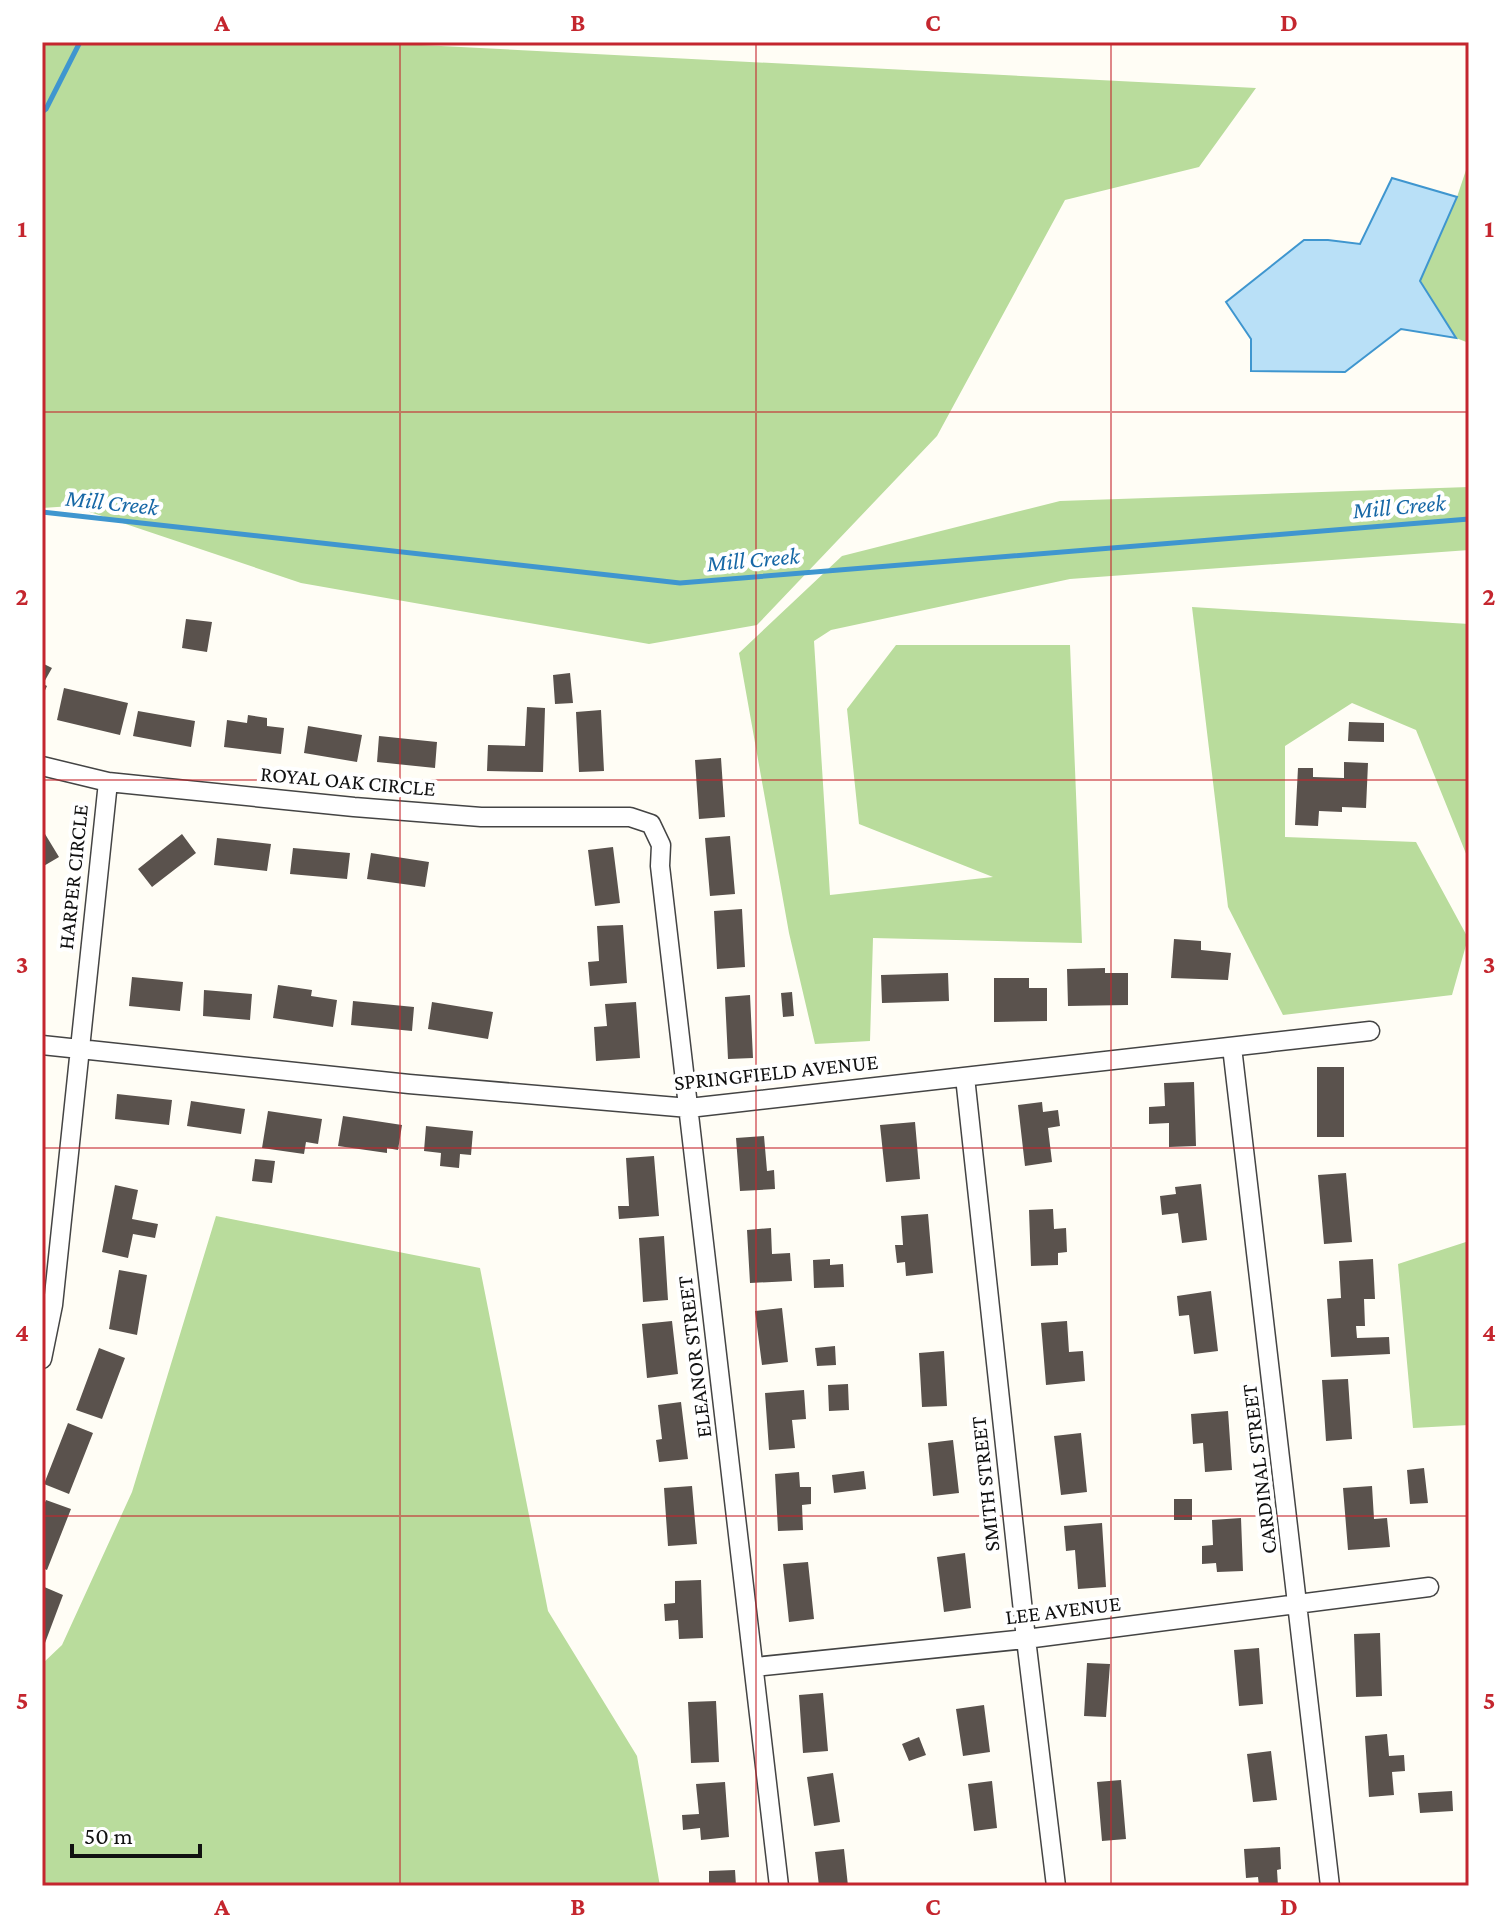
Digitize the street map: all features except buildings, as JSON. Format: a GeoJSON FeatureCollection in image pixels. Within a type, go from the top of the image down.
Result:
{"type":"FeatureCollection","features":[{"type":"Feature","properties":{"kind":"street","name":"ROYAL OAK CIRCLE"},"geometry":{"type":"LineString","coordinates":[[42,766],[108,782],[354,807],[481,817],[630,817],[651,824]]}},
{"type":"Feature","properties":{"kind":"street","name":"HARPER CIRCLE"},"geometry":{"type":"LineString","coordinates":[[42,1359],[53,1305],[108,782]]}},
{"type":"Feature","properties":{"kind":"street","name":"ELEANOR STREET"},"geometry":{"type":"LineString","coordinates":[[651,824],[661,845],[660,866],[779,1886]]}},
{"type":"Feature","properties":{"kind":"street","name":"SPRINGFIELD AVENUE"},"geometry":{"type":"LineString","coordinates":[[42,1045],[409,1084],[689,1108],[1370,1031]]}},
{"type":"Feature","properties":{"kind":"street","name":"CARDINAL STREET"},"geometry":{"type":"LineString","coordinates":[[1232,1047],[1330,1886]]}},
{"type":"Feature","properties":{"kind":"street","name":"SMITH STREET"},"geometry":{"type":"LineString","coordinates":[[965,1077],[1056,1886]]}},
{"type":"Feature","properties":{"kind":"street","name":"LEE AVENUE"},"geometry":{"type":"LineString","coordinates":[[754,1667],[1026,1639],[1429,1587]]}},
{"type":"Feature","properties":{"kind":"green space"},"geometry":{"type":"Polygon","coordinates":[[[42,42],[362,42],[1256,88],[1199,167],[1065,200],[937,436],[757,625],[649,644],[301,583],[72,506],[42,508],[42,42]]]}},
{"type":"Feature","properties":{"kind":"green space"},"geometry":{"type":"Polygon","coordinates":[[[1469,161],[1469,343],[1456,338],[1420,281],[1457,197],[1469,161]]]}},
{"type":"Feature","properties":{"kind":"green space"},"geometry":{"type":"Polygon","coordinates":[[[1469,487],[1469,550],[1070,579],[831,630],[814,641],[830,895],[993,877],[859,824],[847,709],[896,645],[1070,645],[1082,943],[873,938],[870,1041],[815,1044],[789,933],[739,653],[842,556],[1060,501],[1469,487]]]}},
{"type":"Feature","properties":{"kind":"green space"},"geometry":{"type":"Polygon","coordinates":[[[1192,607],[1469,624],[1469,861],[1416,730],[1352,703],[1285,746],[1285,837],[1416,842],[1468,938],[1452,995],[1283,1015],[1228,907],[1192,607]]]}},
{"type":"Feature","properties":{"kind":"green space"},"geometry":{"type":"Polygon","coordinates":[[[216,1216],[480,1268],[548,1611],[637,1756],[660,1886],[42,1886],[42,1664],[62,1645],[132,1492],[216,1216]]]}},
{"type":"Feature","properties":{"kind":"green space"},"geometry":{"type":"Polygon","coordinates":[[[1469,1241],[1469,1425],[1413,1428],[1398,1264],[1469,1241]]]}},
{"type":"Feature","properties":{"kind":"water"},"geometry":{"type":"Polygon","coordinates":[[[1392,178],[1457,197],[1420,281],[1456,338],[1401,329],[1345,372],[1251,371],[1251,339],[1226,302],[1304,240],[1360,244],[1392,178]]]}},
{"type":"Feature","properties":{"kind":"waterway"},"geometry":{"type":"LineString","coordinates":[[42,112],[80,42]]}},
{"type":"Feature","properties":{"kind":"waterway","name":"Mill Creek"},"geometry":{"type":"LineString","coordinates":[[42,512],[680,583],[1469,519]]}}]}
